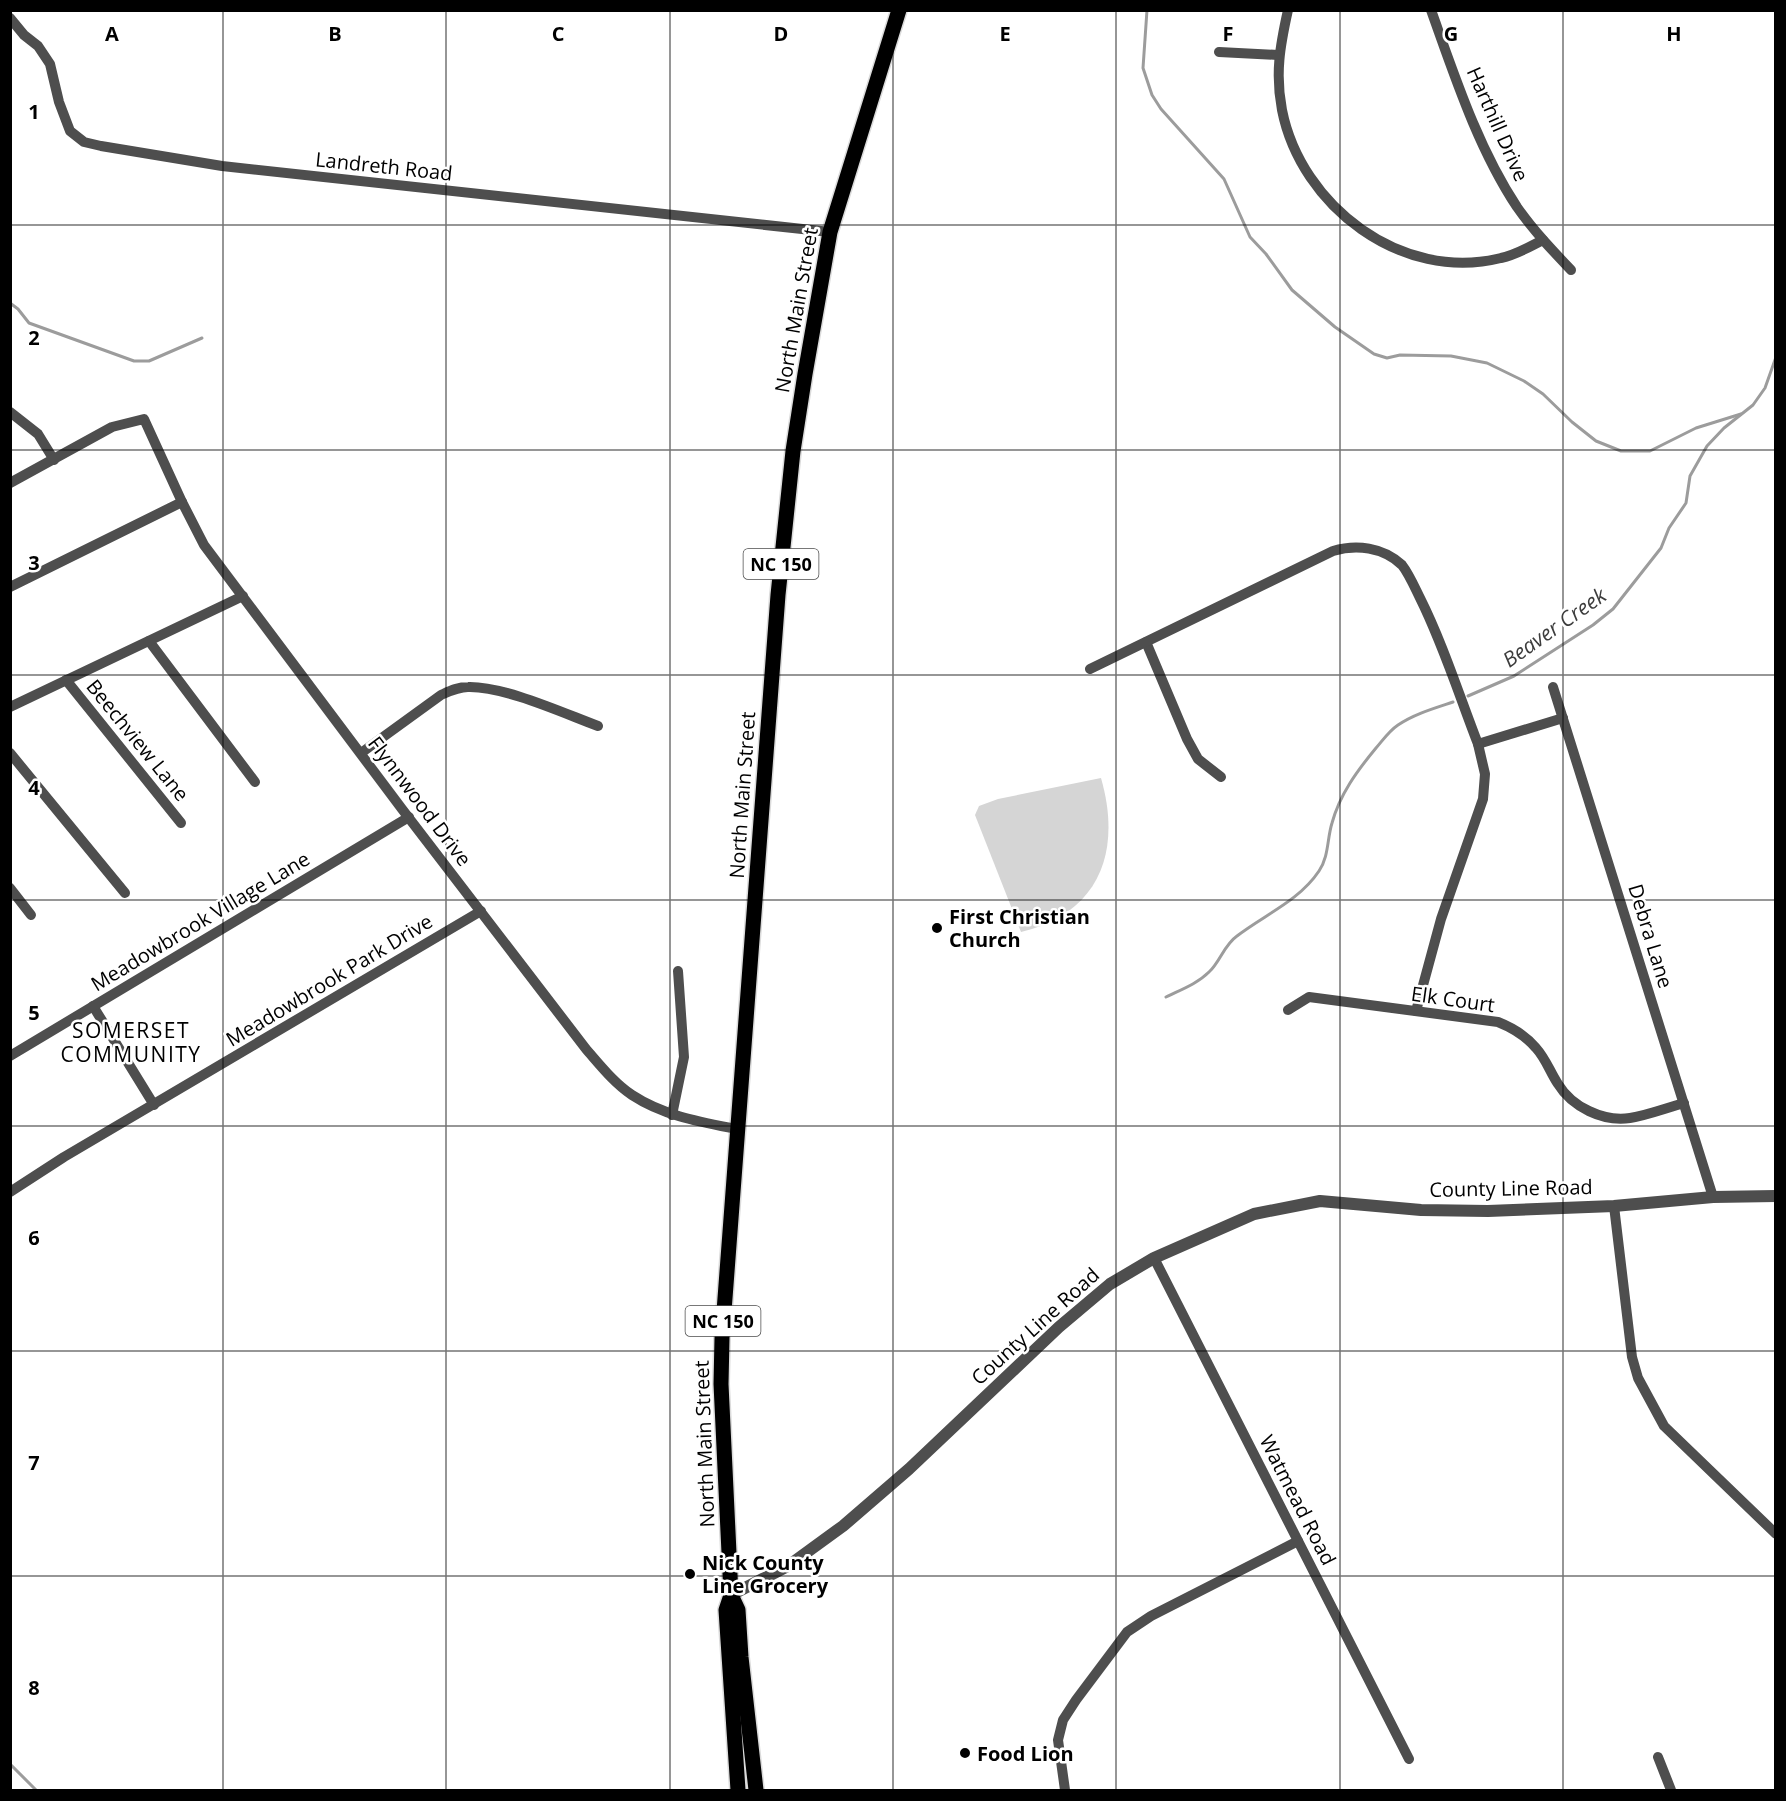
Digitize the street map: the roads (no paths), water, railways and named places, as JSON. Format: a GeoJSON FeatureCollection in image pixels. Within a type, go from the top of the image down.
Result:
{"type":"FeatureCollection","features":[{"type":"Feature","properties":{"kind":"main road","name":"North Main Street"},"geometry":{"type":"LineString","coordinates":[[756,1791],[738,1610],[732,1595],[721,1362],[786,508],[805,374],[830,232],[899,10]]}},
{"type":"Feature","properties":{"kind":"main road","name":"North Main Street"},"geometry":{"type":"LineString","coordinates":[[732,1595],[726,1610],[738,1791]]}},
{"type":"Feature","properties":{"kind":"street"},"geometry":{"type":"LineString","coordinates":[[1288,10],[1278,55],[1277,73],[1282,112],[1288,134],[1299,159],[1314,185],[1330,204],[1367,234],[1410,254],[1431,260],[1481,262],[1521,252],[1543,240]]}},
{"type":"Feature","properties":{"kind":"street","name":"Harthill Drive"},"geometry":{"type":"LineString","coordinates":[[1431,10],[1466,106],[1495,169],[1517,207],[1571,270]]}},
{"type":"Feature","properties":{"kind":"street","name":"Landreth Road"},"geometry":{"type":"LineString","coordinates":[[10,18],[24,36],[38,46],[50,64],[59,102],[70,131],[84,141],[101,146],[222,166],[830,232]]}},
{"type":"Feature","properties":{"kind":"street"},"geometry":{"type":"LineString","coordinates":[[1219,52],[1278,55]]}},
{"type":"Feature","properties":{"kind":"street"},"geometry":{"type":"LineString","coordinates":[[10,412],[38,434],[54,460],[10,483]]}},
{"type":"Feature","properties":{"kind":"street","name":"Flynnwood Drive"},"geometry":{"type":"LineString","coordinates":[[54,460],[112,427],[144,419],[204,545],[408,817],[603,1068],[632,1095],[672,1115],[737,1130]]}},
{"type":"Feature","properties":{"kind":"street"},"geometry":{"type":"LineString","coordinates":[[10,587],[182,502]]}},
{"type":"Feature","properties":{"kind":"street"},"geometry":{"type":"LineString","coordinates":[[1090,669],[1333,551],[1348,546],[1382,552],[1402,566],[1433,623],[1478,744],[1485,774],[1483,799],[1441,919],[1416,1011]]}},
{"type":"Feature","properties":{"kind":"street"},"geometry":{"type":"LineString","coordinates":[[10,707],[243,596]]}},
{"type":"Feature","properties":{"kind":"street"},"geometry":{"type":"LineString","coordinates":[[149,641],[255,782]]}},
{"type":"Feature","properties":{"kind":"street"},"geometry":{"type":"LineString","coordinates":[[1146,642],[1186,739],[1198,759],[1221,777]]}},
{"type":"Feature","properties":{"kind":"street","name":"Beechview Lane"},"geometry":{"type":"LineString","coordinates":[[66,680],[181,824]]}},
{"type":"Feature","properties":{"kind":"street"},"geometry":{"type":"LineString","coordinates":[[362,753],[441,695],[453,689],[466,687],[513,694],[598,726]]}},
{"type":"Feature","properties":{"kind":"street","name":"Debra Lane"},"geometry":{"type":"LineString","coordinates":[[1553,687],[1713,1197]]}},
{"type":"Feature","properties":{"kind":"street"},"geometry":{"type":"LineString","coordinates":[[1478,744],[1563,718]]}},
{"type":"Feature","properties":{"kind":"street"},"geometry":{"type":"LineString","coordinates":[[10,753],[125,893]]}},
{"type":"Feature","properties":{"kind":"street","name":"Meadowbrook Village Lane"},"geometry":{"type":"LineString","coordinates":[[10,1056],[408,817]]}},
{"type":"Feature","properties":{"kind":"street"},"geometry":{"type":"LineString","coordinates":[[10,888],[31,915]]}},
{"type":"Feature","properties":{"kind":"street","name":"Meadowbrook Park Drive"},"geometry":{"type":"LineString","coordinates":[[10,1192],[64,1157],[481,911]]}},
{"type":"Feature","properties":{"kind":"street"},"geometry":{"type":"LineString","coordinates":[[672,1115],[684,1057],[678,971]]}},
{"type":"Feature","properties":{"kind":"street","name":"Elk Court"},"geometry":{"type":"LineString","coordinates":[[1288,1010],[1309,997],[1498,1022],[1512,1028],[1539,1051],[1566,1095],[1595,1114],[1614,1119],[1630,1118],[1684,1103]]}},
{"type":"Feature","properties":{"kind":"street"},"geometry":{"type":"LineString","coordinates":[[93,1005],[154,1105]]}},
{"type":"Feature","properties":{"kind":"street","name":"County Line Road"},"geometry":{"type":"LineString","coordinates":[[732,1595],[788,1566],[837,1531],[909,1469],[1084,1305],[1110,1284],[1154,1258],[1254,1214],[1320,1201],[1421,1210],[1488,1211],[1614,1206],[1713,1197],[1776,1196]]}},
{"type":"Feature","properties":{"kind":"street"},"geometry":{"type":"LineString","coordinates":[[1614,1206],[1632,1357],[1642,1387],[1664,1426],[1776,1534]]}},
{"type":"Feature","properties":{"kind":"street","name":"Watmead Road"},"geometry":{"type":"LineString","coordinates":[[1154,1258],[1409,1759]]}},
{"type":"Feature","properties":{"kind":"street"},"geometry":{"type":"LineString","coordinates":[[1065,1791],[1059,1750],[1059,1731],[1063,1720],[1127,1632],[1151,1616],[1298,1541]]}},
{"type":"Feature","properties":{"kind":"street"},"geometry":{"type":"LineString","coordinates":[[1658,1756],[1671,1791]]}},
{"type":"Feature","properties":{"kind":"waterway"},"geometry":{"type":"LineString","coordinates":[[1147,10],[1143,68],[1152,95],[1161,109],[1224,179],[1250,237],[1266,254],[1292,290],[1335,327],[1374,354],[1387,358],[1400,355],[1451,356],[1487,363],[1524,381],[1543,394],[1596,441],[1621,451],[1650,451],[1696,428],[1741,414]]}},
{"type":"Feature","properties":{"kind":"waterway"},"geometry":{"type":"LineString","coordinates":[[10,303],[29,323],[134,361],[149,361],[202,338]]}},
{"type":"Feature","properties":{"kind":"waterway","name":"Beaver Creek"},"geometry":{"type":"LineString","coordinates":[[1468,696],[1514,676],[1593,625],[1613,609],[1661,548],[1669,528],[1686,503],[1690,476],[1707,446],[1724,428],[1753,405],[1765,388],[1776,357]]}},
{"type":"Feature","properties":{"kind":"waterway","name":"Beaver Creek"},"geometry":{"type":"LineString","coordinates":[[1166,997],[1204,976],[1213,968],[1233,940],[1302,891],[1311,882],[1325,859],[1335,812],[1344,793],[1362,765],[1389,733],[1411,718],[1453,702]]}},
{"type":"Feature","properties":{"kind":"waterway"},"geometry":{"type":"LineString","coordinates":[[10,1764],[36,1790]]}},
{"type":"Feature","properties":{"kind":"place","name":"First Christian Church"},"geometry":{"type":"Point","coordinates":[937,928]}},
{"type":"Feature","properties":{"kind":"place","name":"Nick County Line Grocery"},"geometry":{"type":"Point","coordinates":[690,1574]}},
{"type":"Feature","properties":{"kind":"place","name":"Food Lion"},"geometry":{"type":"Point","coordinates":[965,1753]}},
{"type":"Feature","properties":{"kind":"district","name":"SOMERSET COMMUNITY"},"geometry":{"type":"Point","coordinates":[131,1042]}}]}
